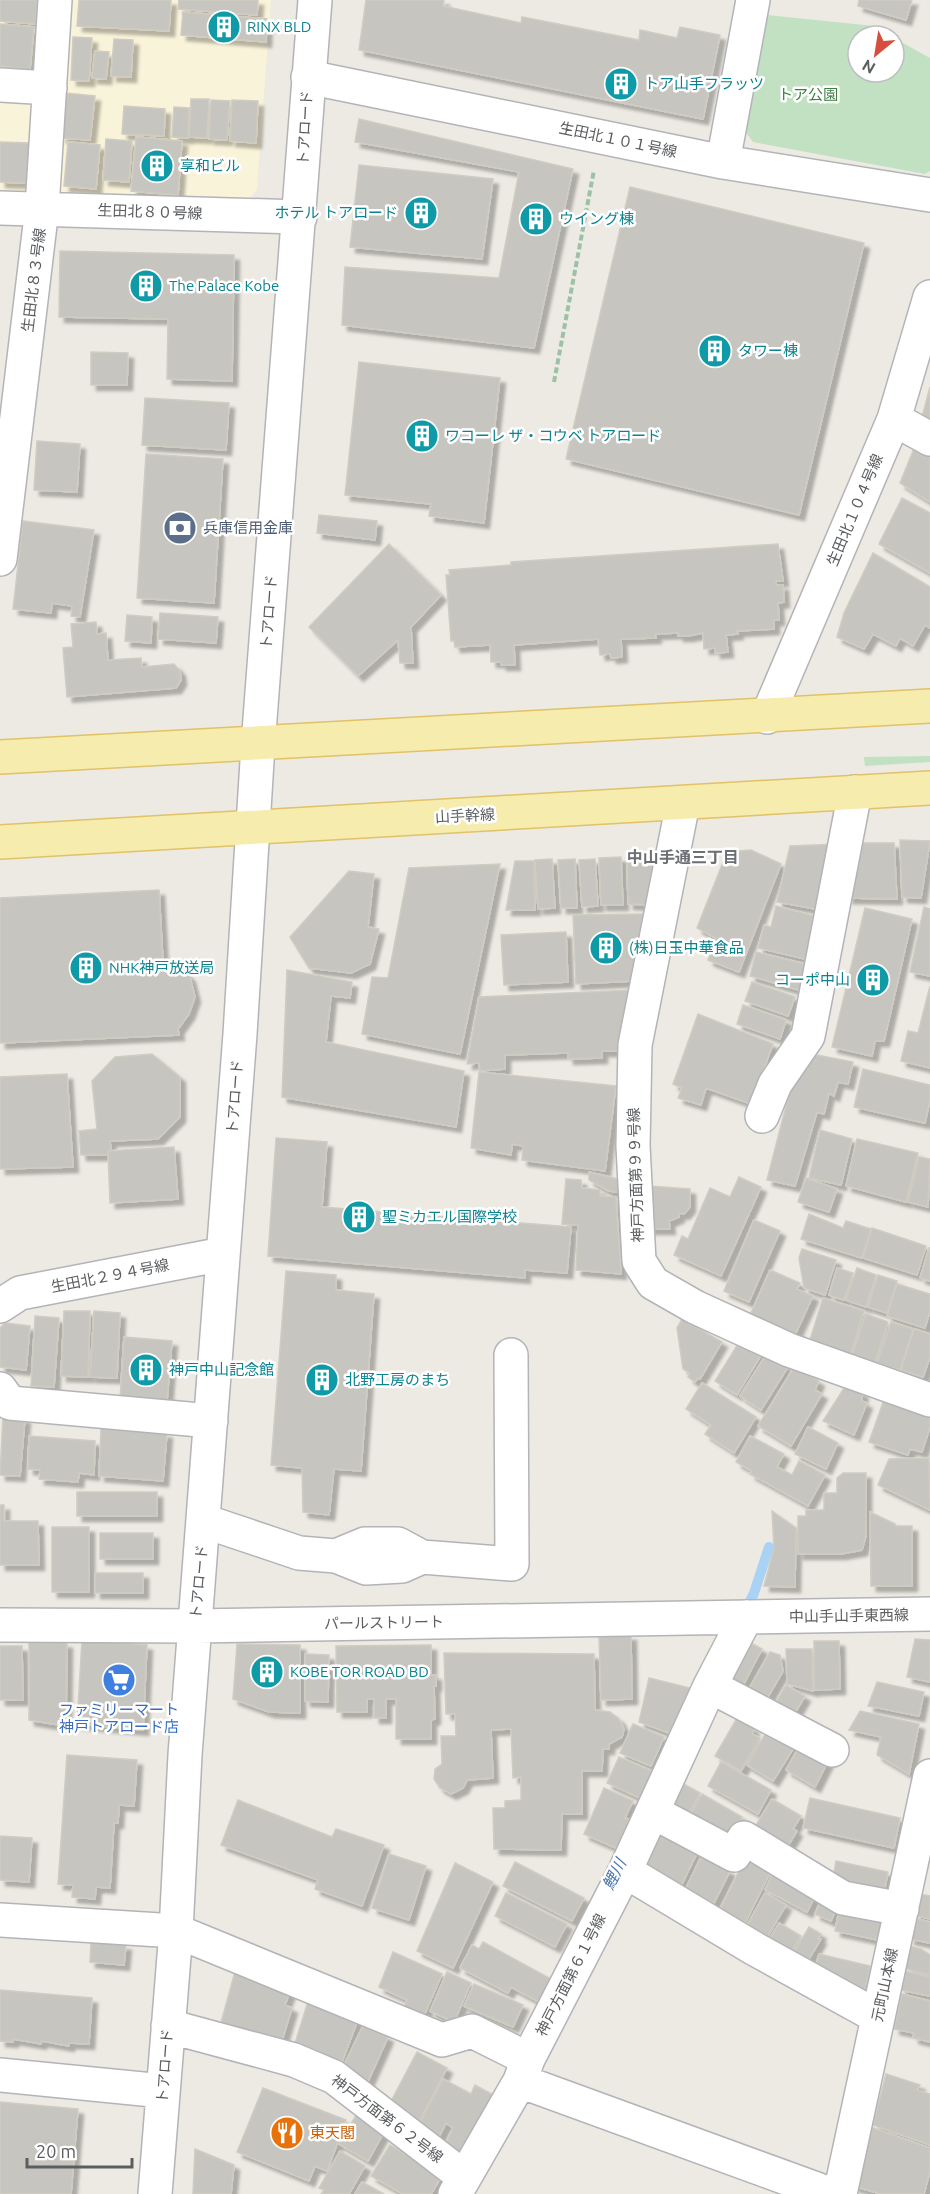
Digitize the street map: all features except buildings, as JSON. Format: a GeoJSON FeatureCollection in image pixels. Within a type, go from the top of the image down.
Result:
{"type":"FeatureCollection","features":[{"type":"Feature","properties":{"kind":"main road"},"geometry":{"type":"LineString","coordinates":[[0,757],[258,745],[930,706]]}},
{"type":"Feature","properties":{"kind":"main road","name":"山手幹線"},"geometry":{"type":"LineString","coordinates":[[0,842],[255,829],[930,788]]}},
{"type":"Feature","properties":{"kind":"street","name":"生田北８３号線"},"geometry":{"type":"LineString","coordinates":[[0,559],[42,208],[55,0]]}},
{"type":"Feature","properties":{"kind":"street","name":"トアロード"},"geometry":{"type":"LineString","coordinates":[[155,2194],[255,829],[258,745],[315,0]]}},
{"type":"Feature","properties":{"kind":"street"},"geometry":{"type":"LineString","coordinates":[[723,162],[753,0]]}},
{"type":"Feature","properties":{"kind":"street","name":"生田北１０１号線"},"geometry":{"type":"LineString","coordinates":[[308,76],[723,162],[930,195]]}},
{"type":"Feature","properties":{"kind":"street"},"geometry":{"type":"LineString","coordinates":[[0,85],[50,88]]}},
{"type":"Feature","properties":{"kind":"street","name":"生田北８０号線"},"geometry":{"type":"LineString","coordinates":[[0,208],[300,217]]}},
{"type":"Feature","properties":{"kind":"street","name":"生田北１０４号線"},"geometry":{"type":"LineString","coordinates":[[767,717],[894,419],[930,297]]}},
{"type":"Feature","properties":{"kind":"street"},"geometry":{"type":"LineString","coordinates":[[894,419],[930,439]]}},
{"type":"Feature","properties":{"kind":"street"},"geometry":{"type":"LineString","coordinates":[[762,1116],[775,1084],[808,1036],[855,792]]}},
{"type":"Feature","properties":{"kind":"street","name":"神戸方面第９９号線"},"geometry":{"type":"LineString","coordinates":[[683,803],[634,1045],[633,1146],[639,1261],[653,1283],[695,1307],[789,1350],[930,1400]]}},
{"type":"Feature","properties":{"kind":"street","name":"生田北２９４号線"},"geometry":{"type":"LineString","coordinates":[[0,1306],[20,1293],[224,1254]]}},
{"type":"Feature","properties":{"kind":"street"},"geometry":{"type":"LineString","coordinates":[[204,1521],[299,1553],[336,1556],[365,1544],[398,1544],[422,1557],[512,1564],[512,1354]]}},
{"type":"Feature","properties":{"kind":"street"},"geometry":{"type":"LineString","coordinates":[[0,1389],[10,1403],[211,1421]]}},
{"type":"Feature","properties":{"kind":"street","name":"中山手山手東西線"},"geometry":{"type":"LineString","coordinates":[[743,1617],[930,1614]]}},
{"type":"Feature","properties":{"kind":"street","name":"パールストリート"},"geometry":{"type":"LineString","coordinates":[[0,1625],[195,1626],[743,1617]]}},
{"type":"Feature","properties":{"kind":"street","name":"神戸方面第６１号線"},"geometry":{"type":"LineString","coordinates":[[459,2186],[625,1871],[743,1617]]}},
{"type":"Feature","properties":{"kind":"street"},"geometry":{"type":"LineString","coordinates":[[710,1686],[832,1750]]}},
{"type":"Feature","properties":{"kind":"street","name":"元町山本線"},"geometry":{"type":"LineString","coordinates":[[840,2194],[930,1780]]}},
{"type":"Feature","properties":{"kind":"street"},"geometry":{"type":"LineString","coordinates":[[653,1812],[734,1855],[744,1838],[843,1898],[902,1909]]}},
{"type":"Feature","properties":{"kind":"street"},"geometry":{"type":"LineString","coordinates":[[625,1871],[755,1949],[878,2017]]}},
{"type":"Feature","properties":{"kind":"street"},"geometry":{"type":"LineString","coordinates":[[0,1920],[176,1931],[362,2005],[442,2040],[472,2031],[496,2043],[524,2066],[830,2194]]}},
{"type":"Feature","properties":{"kind":"street","name":"神戸方面第６２号線"},"geometry":{"type":"LineString","coordinates":[[168,2026],[294,2060],[334,2077],[459,2186]]}},
{"type":"Feature","properties":{"kind":"street"},"geometry":{"type":"LineString","coordinates":[[0,2074],[163,2091]]}},
{"type":"Feature","properties":{"kind":"path"},"geometry":{"type":"LineString","coordinates":[[554,382],[600,137]]}},
{"type":"Feature","properties":{"kind":"shaded area"},"geometry":{"type":"Polygon","coordinates":[[[0,0],[271,0],[257,189],[248,201],[0,192],[0,0]]]}},
{"type":"Feature","properties":{"kind":"green space","name":"トア公園"},"geometry":{"type":"Polygon","coordinates":[[[767,15],[855,24],[846,24],[846,84],[906,84],[906,45],[930,58],[930,171],[925,174],[753,142],[745,131],[767,15]]]}},
{"type":"Feature","properties":{"kind":"green space"},"geometry":{"type":"Polygon","coordinates":[[[930,756],[930,762],[865,766],[864,757],[930,756]]]}},
{"type":"Feature","properties":{"kind":"waterway","name":"鯉川"},"geometry":{"type":"LineString","coordinates":[[745,1612],[754,1593],[769,1547]]}},
{"type":"Feature","properties":{"kind":"place","name":"RINX BLD"},"geometry":{"type":"Point","coordinates":[224,27]}},
{"type":"Feature","properties":{"kind":"place","name":"トア山手フラッツ"},"geometry":{"type":"Point","coordinates":[621,84]}},
{"type":"Feature","properties":{"kind":"place","name":"享和ビル"},"geometry":{"type":"Point","coordinates":[157,166]}},
{"type":"Feature","properties":{"kind":"place","name":"ホテル トアロード"},"geometry":{"type":"Point","coordinates":[421,213]}},
{"type":"Feature","properties":{"kind":"place","name":"ウイング棟"},"geometry":{"type":"Point","coordinates":[536,219]}},
{"type":"Feature","properties":{"kind":"place","name":"The Palace Kobe"},"geometry":{"type":"Point","coordinates":[146,286]}},
{"type":"Feature","properties":{"kind":"place","name":"タワー棟"},"geometry":{"type":"Point","coordinates":[715,351]}},
{"type":"Feature","properties":{"kind":"place","name":"ワコーレ ザ・コウベ トアロード"},"geometry":{"type":"Point","coordinates":[422,436]}},
{"type":"Feature","properties":{"kind":"place","name":"兵庫信用金庫"},"geometry":{"type":"Point","coordinates":[180,528]}},
{"type":"Feature","properties":{"kind":"place","name":"(株)日玉中華食品"},"geometry":{"type":"Point","coordinates":[606,948]}},
{"type":"Feature","properties":{"kind":"place","name":"NHK神戸放送局"},"geometry":{"type":"Point","coordinates":[86,968]}},
{"type":"Feature","properties":{"kind":"place","name":"コーポ中山"},"geometry":{"type":"Point","coordinates":[873,980]}},
{"type":"Feature","properties":{"kind":"place","name":"聖ミカエル国際学校"},"geometry":{"type":"Point","coordinates":[359,1217]}},
{"type":"Feature","properties":{"kind":"place","name":"神戸中山記念館"},"geometry":{"type":"Point","coordinates":[146,1370]}},
{"type":"Feature","properties":{"kind":"place","name":"北野工房のまち"},"geometry":{"type":"Point","coordinates":[322,1380]}},
{"type":"Feature","properties":{"kind":"place","name":"KOBE TOR ROAD BD"},"geometry":{"type":"Point","coordinates":[267,1672]}},
{"type":"Feature","properties":{"kind":"place","name":"ファミリーマート 神戸トアロード店"},"geometry":{"type":"Point","coordinates":[119,1680]}},
{"type":"Feature","properties":{"kind":"place","name":"東天閣"},"geometry":{"type":"Point","coordinates":[287,2133]}},
{"type":"Feature","properties":{"kind":"district","name":"中山手通三丁目"},"geometry":{"type":"Point","coordinates":[683,857]}}]}
